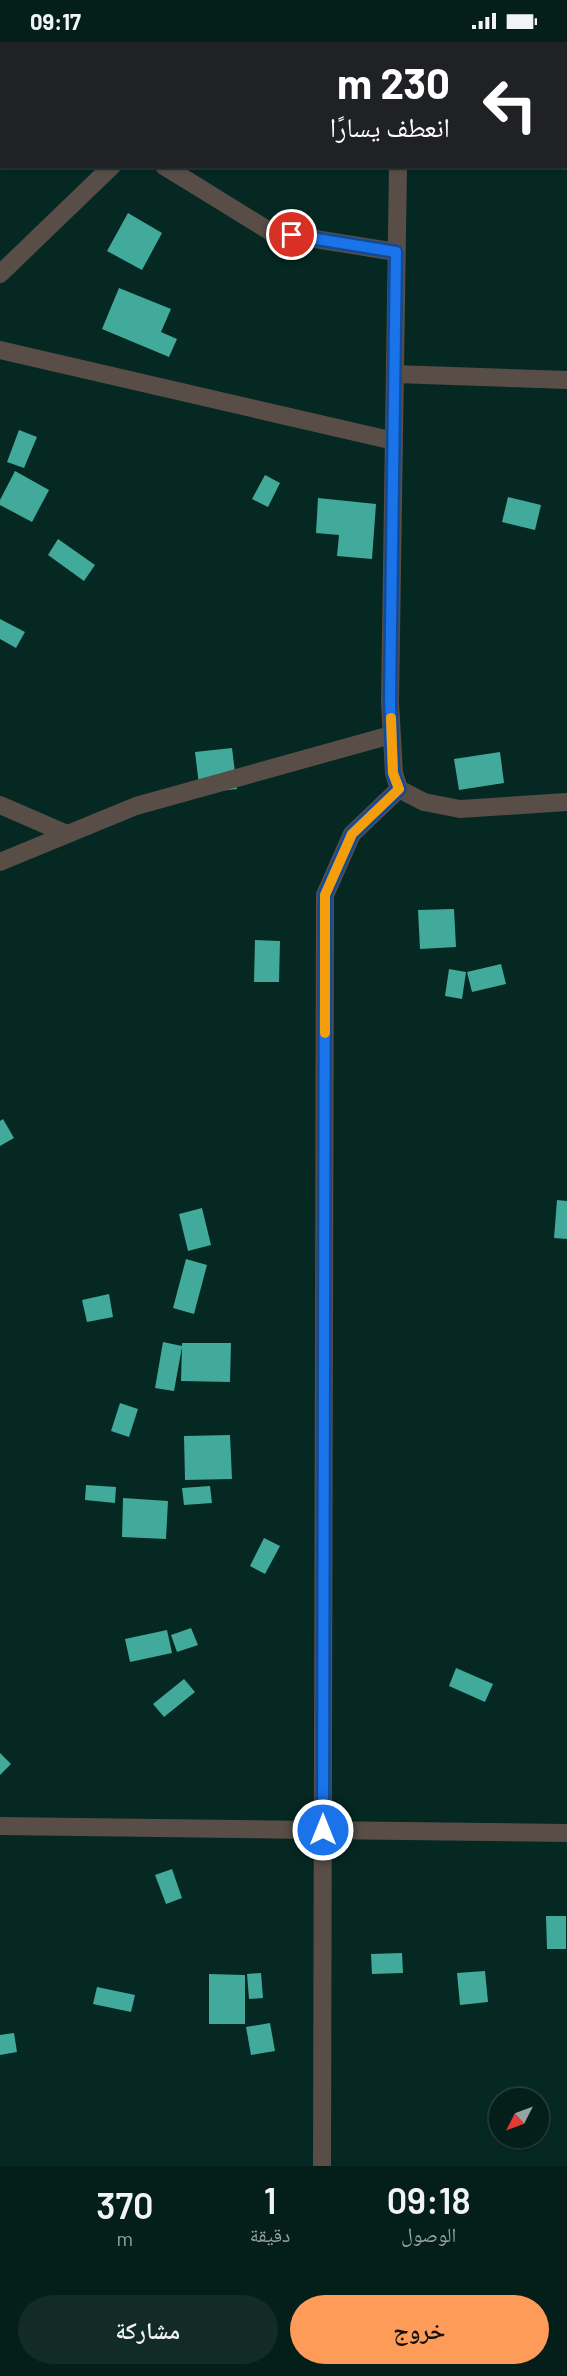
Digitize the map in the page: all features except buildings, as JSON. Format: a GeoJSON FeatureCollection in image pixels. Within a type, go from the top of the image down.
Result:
{"type":"FeatureCollection","features":[{"type":"Feature","properties":{"kind":"street"},"geometry":{"type":"LineString","coordinates":[[0,274],[110,168]]}},
{"type":"Feature","properties":{"kind":"street"},"geometry":{"type":"LineString","coordinates":[[167,168],[271,232],[396,252]]}},
{"type":"Feature","properties":{"kind":"street"},"geometry":{"type":"LineString","coordinates":[[398,168],[391,735],[393,773],[399,789],[424,802],[460,809],[567,802]]}},
{"type":"Feature","properties":{"kind":"street"},"geometry":{"type":"LineString","coordinates":[[0,350],[394,441]]}},
{"type":"Feature","properties":{"kind":"street"},"geometry":{"type":"LineString","coordinates":[[395,374],[567,380]]}},
{"type":"Feature","properties":{"kind":"street"},"geometry":{"type":"LineString","coordinates":[[0,862],[136,806],[391,735]]}},
{"type":"Feature","properties":{"kind":"street"},"geometry":{"type":"LineString","coordinates":[[322,2166],[325,895],[352,834],[399,789]]}},
{"type":"Feature","properties":{"kind":"street"},"geometry":{"type":"LineString","coordinates":[[0,804],[67,834]]}},
{"type":"Feature","properties":{"kind":"street"},"geometry":{"type":"LineString","coordinates":[[0,1826],[567,1833]]}},
{"type":"Feature","properties":{"kind":"slow traffic"},"geometry":{"type":"LineString","coordinates":[[325,1033],[325,895],[352,834],[399,789],[393,773],[391,718]]}},
{"type":"Feature","properties":{"kind":"route"},"geometry":{"type":"LineString","coordinates":[[292,235],[396,252],[390,702],[393,773],[399,789],[352,834],[325,895],[323,1830]]}}]}
